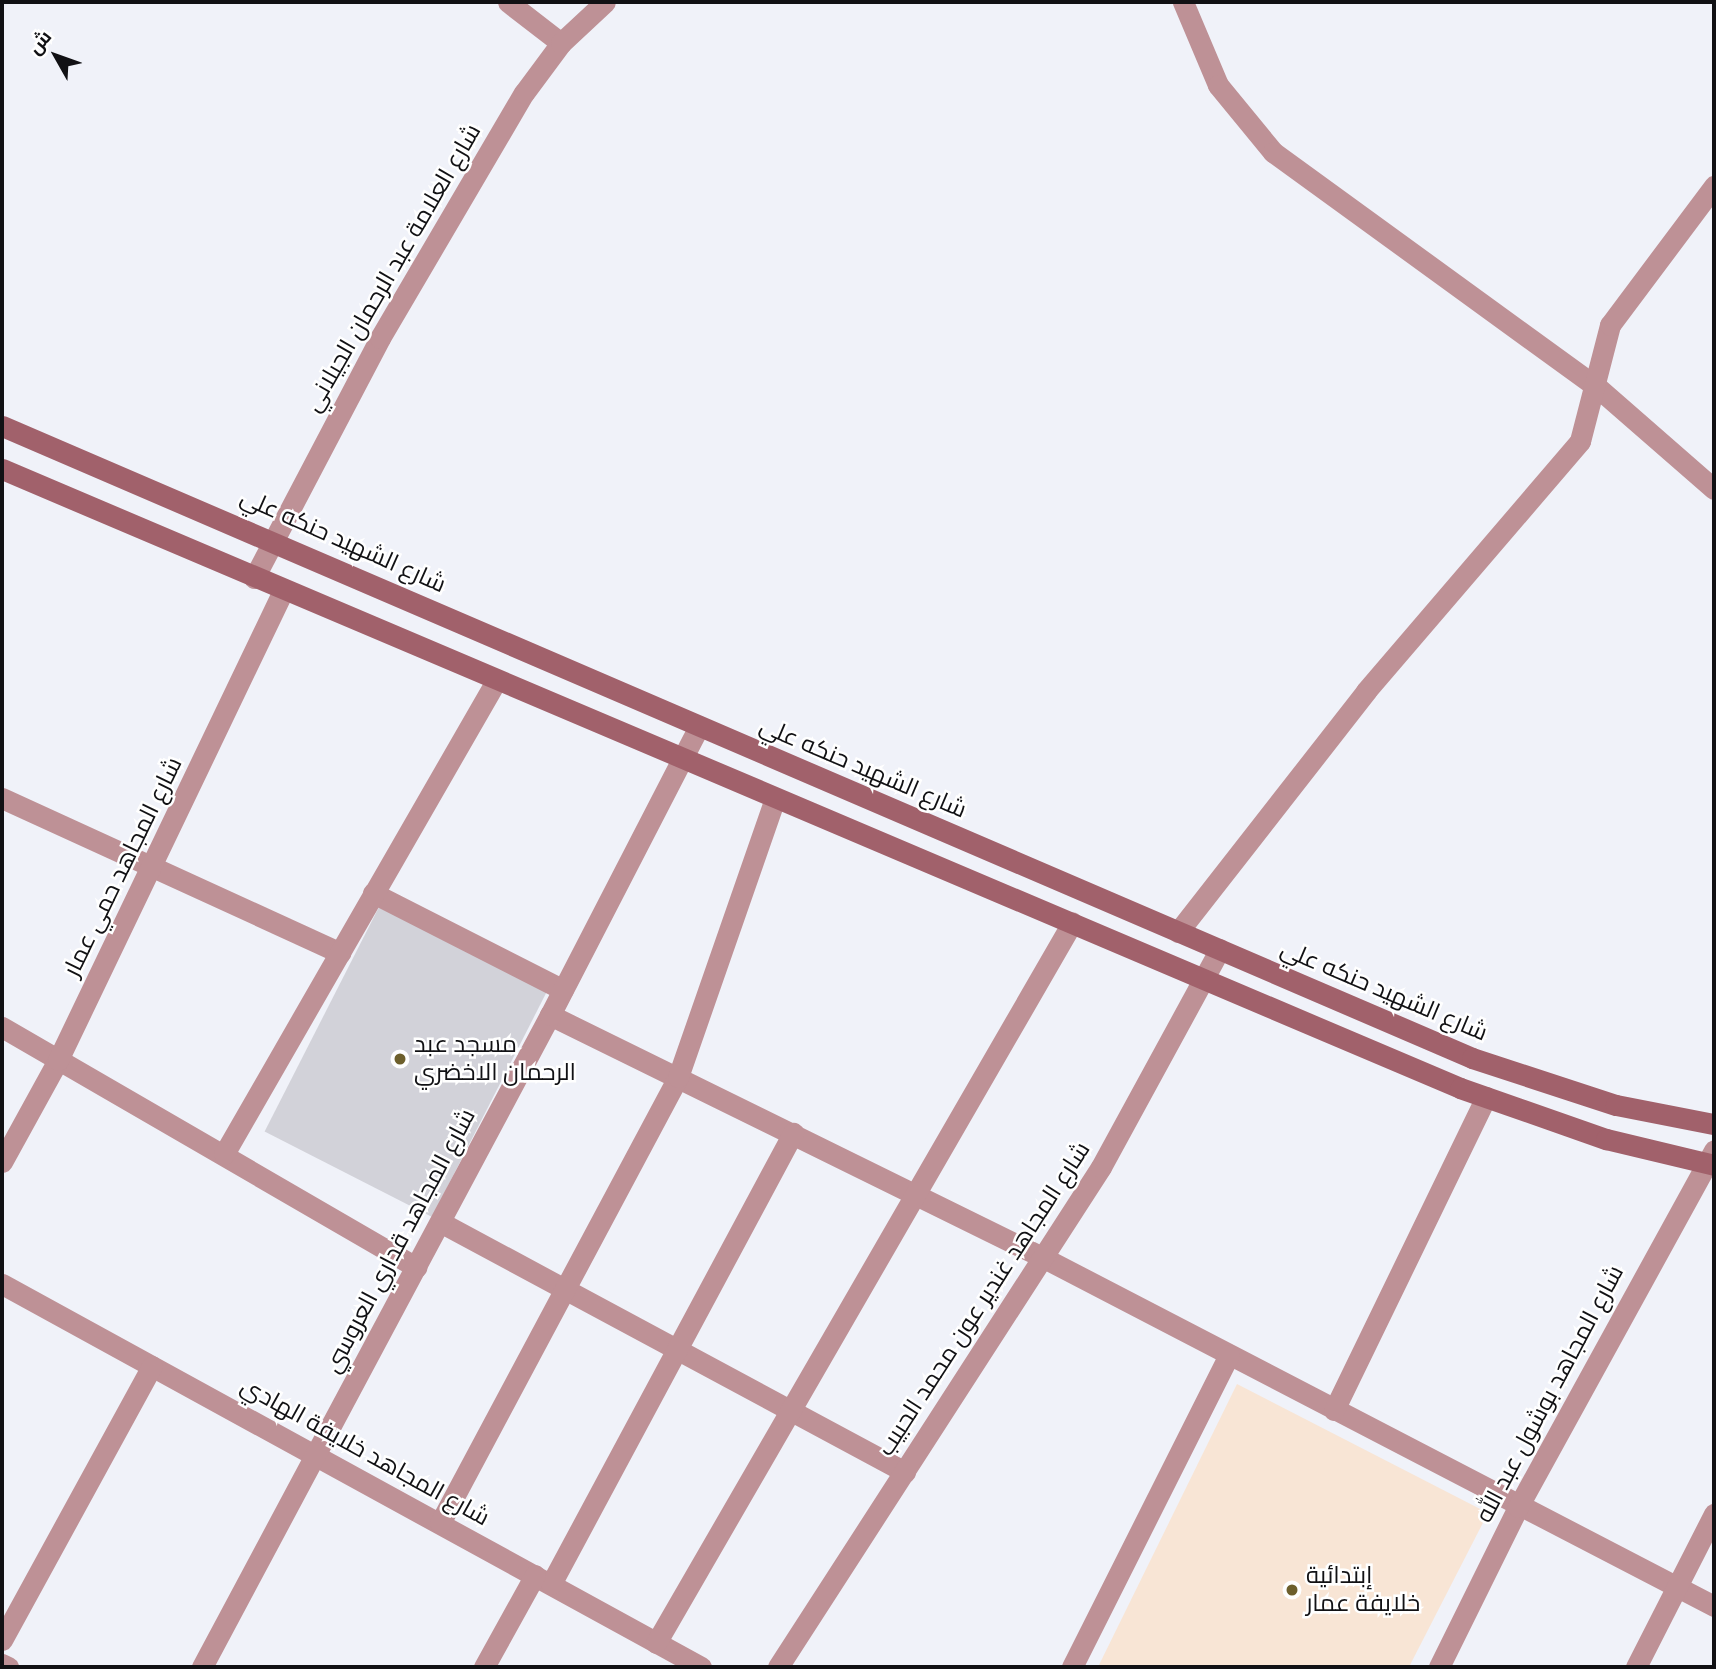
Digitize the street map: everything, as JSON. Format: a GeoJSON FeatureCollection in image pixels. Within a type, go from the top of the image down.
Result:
{"type":"FeatureCollection","features":[{"type":"Feature","properties":{"kind":"main road","name":"شارع الشهيد حنكه علي"},"geometry":{"type":"LineString","coordinates":[[2,426],[272,538],[699,726],[1519,1076],[1616,1104],[1714,1124]]}},
{"type":"Feature","properties":{"kind":"main road"},"geometry":{"type":"LineString","coordinates":[[2,470],[254,579],[1486,1097],[1606,1139],[1712,1160]]}},
{"type":"Feature","properties":{"kind":"street"},"geometry":{"type":"LineString","coordinates":[[508,2],[561,44]]}},
{"type":"Feature","properties":{"kind":"street","name":"شارع العلامة عبد الرحمان الجيلاني"},"geometry":{"type":"LineString","coordinates":[[254,579],[272,538],[380,338],[517,104],[561,44],[605,2]]}},
{"type":"Feature","properties":{"kind":"street"},"geometry":{"type":"LineString","coordinates":[[1183,2],[1218,85],[1273,152],[1597,387],[1714,488]]}},
{"type":"Feature","properties":{"kind":"street"},"geometry":{"type":"LineString","coordinates":[[1178,932],[1366,691],[1580,441],[1597,387],[1599,355],[1610,325],[1714,186]]}},
{"type":"Feature","properties":{"kind":"street","name":"شارع المجاهد حمي عمار"},"geometry":{"type":"LineString","coordinates":[[2,1162],[58,1060],[283,591]]}},
{"type":"Feature","properties":{"kind":"street"},"geometry":{"type":"LineString","coordinates":[[224,1154],[496,681]]}},
{"type":"Feature","properties":{"kind":"street","name":"شارع المجاهد قداري العروسي"},"geometry":{"type":"LineString","coordinates":[[202,1667],[550,1015],[699,726]]}},
{"type":"Feature","properties":{"kind":"street"},"geometry":{"type":"LineString","coordinates":[[2,798],[340,953]]}},
{"type":"Feature","properties":{"kind":"street"},"geometry":{"type":"LineString","coordinates":[[440,1523],[678,1077],[775,798]]}},
{"type":"Feature","properties":{"kind":"street"},"geometry":{"type":"LineString","coordinates":[[373,893],[563,990]]}},
{"type":"Feature","properties":{"kind":"street"},"geometry":{"type":"LineString","coordinates":[[656,1643],[1072,923]]}},
{"type":"Feature","properties":{"kind":"street","name":"شارع المجاهد غندير عون محمد الحبيب"},"geometry":{"type":"LineString","coordinates":[[778,1667],[1044,1258],[1128,1121],[1220,949]]}},
{"type":"Feature","properties":{"kind":"street"},"geometry":{"type":"LineString","coordinates":[[550,1015],[1044,1258],[1518,1507],[1714,1606]]}},
{"type":"Feature","properties":{"kind":"street"},"geometry":{"type":"LineString","coordinates":[[2,1027],[416,1267]]}},
{"type":"Feature","properties":{"kind":"street"},"geometry":{"type":"LineString","coordinates":[[1334,1410],[1486,1097]]}},
{"type":"Feature","properties":{"kind":"street"},"geometry":{"type":"LineString","coordinates":[[484,1667],[543,1580],[677,1353],[793,1133]]}},
{"type":"Feature","properties":{"kind":"street","name":"شارع المجاهد بوشول عبد الله"},"geometry":{"type":"LineString","coordinates":[[1439,1667],[1518,1507],[1712,1160]]}},
{"type":"Feature","properties":{"kind":"street"},"geometry":{"type":"LineString","coordinates":[[440,1222],[677,1353],[905,1472]]}},
{"type":"Feature","properties":{"kind":"street","name":"شارع المجاهد خلايفة الهادي"},"geometry":{"type":"LineString","coordinates":[[2,1284],[701,1667]]}},
{"type":"Feature","properties":{"kind":"street"},"geometry":{"type":"LineString","coordinates":[[1072,1667],[1229,1354]]}},
{"type":"Feature","properties":{"kind":"street"},"geometry":{"type":"LineString","coordinates":[[2,1640],[152,1366]]}},
{"type":"Feature","properties":{"kind":"street"},"geometry":{"type":"LineString","coordinates":[[1636,1667],[1714,1514]]}},
{"type":"Feature","properties":{"kind":"street"},"geometry":{"type":"LineString","coordinates":[[2,1664],[8,1667]]}},
{"type":"Feature","properties":{"kind":"shaded area","name":"إبتدائية خلايفة عمار"},"geometry":{"type":"Polygon","coordinates":[[[1237,1384],[1488,1513],[1409,1667],[1098,1667],[1237,1384]]]}},
{"type":"Feature","properties":{"kind":"building","name":"مسجد عبد الرحمان الاخضري"},"geometry":{"type":"Polygon","coordinates":[[[379,907],[547,992],[432,1217],[265,1132],[379,907]]]}},
{"type":"Feature","properties":{"kind":"place","name":"مسجد عبد الرحمان الاخضري"},"geometry":{"type":"Point","coordinates":[400,1059]}},
{"type":"Feature","properties":{"kind":"place","name":"إبتدائية خلايفة عمار"},"geometry":{"type":"Point","coordinates":[1292,1590]}}]}
